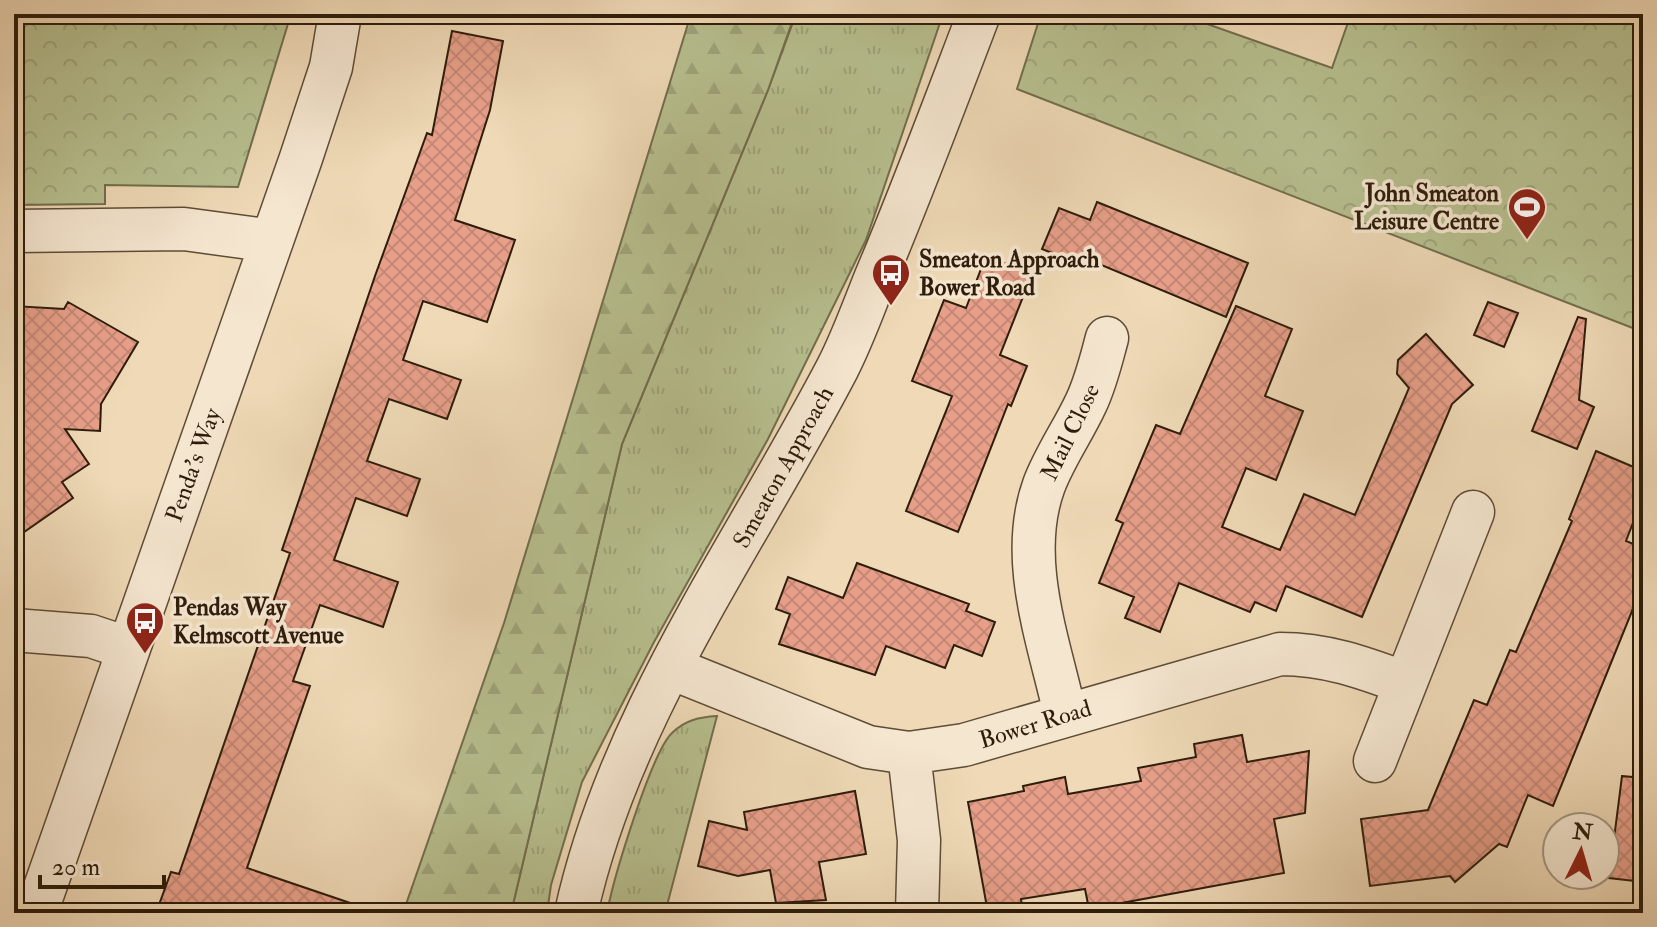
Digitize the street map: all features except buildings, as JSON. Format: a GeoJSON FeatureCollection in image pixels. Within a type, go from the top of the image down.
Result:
{"type":"FeatureCollection","features":[{"type":"Feature","properties":{"kind":"street","name":"Penda's Way"},"geometry":{"type":"LineString","coordinates":[[36,913],[331,67],[340,14]]}},
{"type":"Feature","properties":{"kind":"street","name":"Smeaton Approach"},"geometry":{"type":"LineString","coordinates":[[576,913],[600,822],[621,770],[671,668],[839,366],[898,226],[979,14]]}},
{"type":"Feature","properties":{"kind":"street"},"geometry":{"type":"LineString","coordinates":[[14,231],[184,229],[272,241]]}},
{"type":"Feature","properties":{"kind":"street","name":"Mail Close"},"geometry":{"type":"LineString","coordinates":[[1065,714],[1035,581],[1035,518],[1054,460],[1090,392],[1107,338]]}},
{"type":"Feature","properties":{"kind":"street"},"geometry":{"type":"LineString","coordinates":[[1375,761],[1473,512]]}},
{"type":"Feature","properties":{"kind":"street"},"geometry":{"type":"LineString","coordinates":[[14,630],[91,636],[127,648]]}},
{"type":"Feature","properties":{"kind":"street","name":"Bower Road"},"geometry":{"type":"LineString","coordinates":[[671,668],[868,747],[909,753],[964,745],[1280,654],[1312,654],[1343,660],[1405,683]]}},
{"type":"Feature","properties":{"kind":"street"},"geometry":{"type":"LineString","coordinates":[[909,753],[919,840],[917,913]]}},
{"type":"Feature","properties":{"kind":"green space"},"geometry":{"type":"Polygon","coordinates":[[[14,14],[291,14],[238,187],[105,185],[105,204],[14,205],[14,14]]]}},
{"type":"Feature","properties":{"kind":"green space"},"geometry":{"type":"Polygon","coordinates":[[[691,14],[795,14],[768,90],[622,444],[511,913],[403,913],[504,623],[691,14]]]}},
{"type":"Feature","properties":{"kind":"green space"},"geometry":{"type":"Polygon","coordinates":[[[796,14],[943,14],[866,240],[768,439],[654,642],[582,782],[551,885],[547,913],[511,913],[622,444],[768,90],[796,14]]]}},
{"type":"Feature","properties":{"kind":"green space","name":"John Smeaton Leisure Centre"},"geometry":{"type":"Polygon","coordinates":[[[1041,14],[1179,14],[1332,68],[1351,14],[1643,14],[1643,332],[1017,89],[1041,14]]]}},
{"type":"Feature","properties":{"kind":"green space"},"geometry":{"type":"Polygon","coordinates":[[[717,716],[665,913],[607,913],[634,818],[663,745],[672,733],[687,722],[717,716]]]}},
{"type":"Feature","properties":{"kind":"place","name":"John Smeaton Leisure Centre"},"geometry":{"type":"Point","coordinates":[1527,241]}},
{"type":"Feature","properties":{"kind":"place","name":"Smeaton Approach Bower Road"},"geometry":{"type":"Point","coordinates":[891,307]}},
{"type":"Feature","properties":{"kind":"place","name":"Pendas Way Kelmscott Avenue"},"geometry":{"type":"Point","coordinates":[145,655]}}]}
